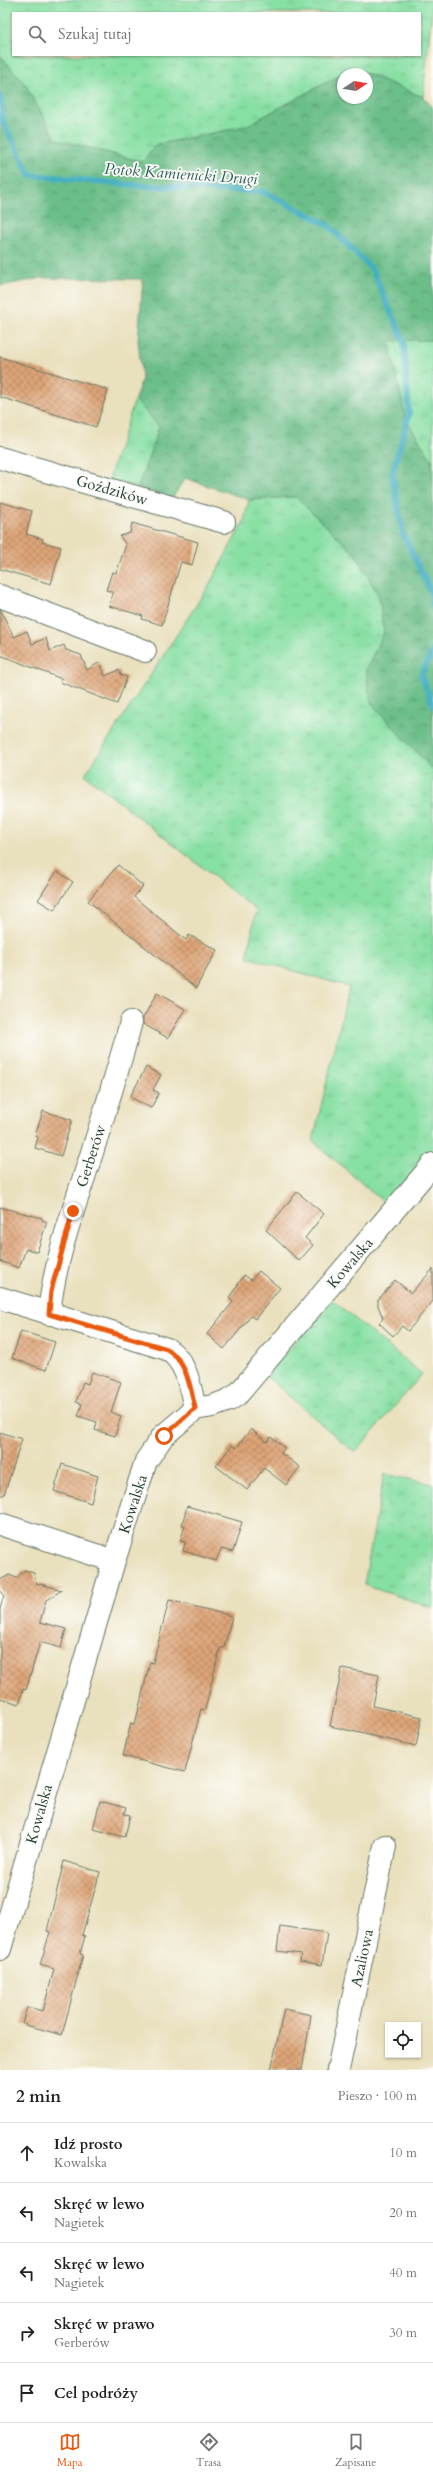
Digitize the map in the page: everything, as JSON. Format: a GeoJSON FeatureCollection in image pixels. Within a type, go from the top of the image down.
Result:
{"type":"FeatureCollection","features":[{"type":"Feature","properties":{"kind":"street","name":"Goździków"},"geometry":{"type":"LineString","coordinates":[[0,458],[224,522]]}},
{"type":"Feature","properties":{"kind":"street"},"geometry":{"type":"LineString","coordinates":[[0,596],[145,651]]}},
{"type":"Feature","properties":{"kind":"street","name":"Gerberów"},"geometry":{"type":"LineString","coordinates":[[49,1314],[51,1291],[69,1224],[131,1022]]}},
{"type":"Feature","properties":{"kind":"street","name":"Kowalska"},"geometry":{"type":"LineString","coordinates":[[0,1949],[114,1561],[146,1461],[164,1436],[195,1408],[213,1406],[229,1400],[238,1394],[433,1164]]}},
{"type":"Feature","properties":{"kind":"street"},"geometry":{"type":"LineString","coordinates":[[0,1298],[167,1349],[178,1356],[190,1382],[195,1408]]}},
{"type":"Feature","properties":{"kind":"street"},"geometry":{"type":"LineString","coordinates":[[0,1524],[114,1561]]}},
{"type":"Feature","properties":{"kind":"street","name":"Azaliowa"},"geometry":{"type":"LineString","coordinates":[[338,2070],[385,1846]]}},
{"type":"Feature","properties":{"kind":"green space"},"geometry":{"type":"Polygon","coordinates":[[[0,0],[433,0],[423,97],[373,76],[373,68],[337,68],[337,77],[246,126],[155,145],[143,162],[56,139],[25,84],[0,55],[0,0]]]}},
{"type":"Feature","properties":{"kind":"green space"},"geometry":{"type":"Polygon","coordinates":[[[0,55],[25,84],[56,139],[143,162],[155,145],[246,126],[337,77],[337,104],[373,104],[373,76],[423,97],[433,108],[433,340],[389,341],[406,420],[433,462],[433,770],[371,703],[366,670],[384,632],[379,596],[356,555],[296,497],[249,500],[185,478],[172,499],[138,488],[159,427],[135,399],[142,378],[138,340],[143,279],[42,278],[0,286],[0,55]]]}},
{"type":"Feature","properties":{"kind":"green space"},"geometry":{"type":"Polygon","coordinates":[[[389,340],[433,340],[433,462],[406,420],[389,340]]]}},
{"type":"Feature","properties":{"kind":"green space"},"geometry":{"type":"Polygon","coordinates":[[[135,399],[159,427],[138,488],[109,479],[135,399]]]}},
{"type":"Feature","properties":{"kind":"green space"},"geometry":{"type":"Polygon","coordinates":[[[295,496],[356,555],[379,596],[384,632],[366,670],[371,703],[433,770],[433,1153],[389,1207],[313,1141],[349,987],[247,957],[256,910],[85,775],[208,587],[244,521],[249,500],[295,496]]]}},
{"type":"Feature","properties":{"kind":"green space"},"geometry":{"type":"Polygon","coordinates":[[[331,1299],[422,1374],[355,1453],[266,1376],[331,1299]]]}},
{"type":"Feature","properties":{"kind":"green space"},"geometry":{"type":"Polygon","coordinates":[[[384,1474],[433,1484],[433,1608],[364,1585],[384,1474]]]}},
{"type":"Feature","properties":{"kind":"building"},"geometry":{"type":"Polygon","coordinates":[[[0,357],[108,390],[96,427],[0,397],[0,357]]]}},
{"type":"Feature","properties":{"kind":"building"},"geometry":{"type":"Polygon","coordinates":[[[0,502],[32,511],[26,534],[43,539],[42,542],[61,547],[51,584],[0,569],[0,502]]]}},
{"type":"Feature","properties":{"kind":"building"},"geometry":{"type":"Polygon","coordinates":[[[132,523],[198,542],[192,565],[181,562],[162,625],[142,619],[143,616],[109,606],[113,592],[106,590],[112,572],[116,573],[126,545],[120,536],[130,533],[132,523]]]}},
{"type":"Feature","properties":{"kind":"building"},"geometry":{"type":"Polygon","coordinates":[[[0,609],[14,637],[27,631],[32,644],[46,638],[50,651],[64,645],[66,650],[81,655],[87,670],[100,662],[105,676],[119,670],[121,675],[127,677],[117,704],[60,682],[62,679],[0,655],[0,609]]]}},
{"type":"Feature","properties":{"kind":"building"},"geometry":{"type":"Polygon","coordinates":[[[118,865],[143,886],[134,897],[186,940],[189,935],[217,950],[196,988],[88,901],[118,865]]]}},
{"type":"Feature","properties":{"kind":"building"},"geometry":{"type":"Polygon","coordinates":[[[57,871],[73,882],[54,910],[38,900],[57,871]]]}},
{"type":"Feature","properties":{"kind":"building"},"geometry":{"type":"Polygon","coordinates":[[[157,993],[185,1009],[168,1038],[143,1024],[143,1018],[157,993]]]}},
{"type":"Feature","properties":{"kind":"building"},"geometry":{"type":"Polygon","coordinates":[[[146,1067],[161,1075],[153,1090],[159,1093],[151,1108],[130,1097],[146,1067]]]}},
{"type":"Feature","properties":{"kind":"building"},"geometry":{"type":"Polygon","coordinates":[[[43,1111],[72,1120],[61,1156],[35,1148],[38,1137],[35,1136],[43,1111]]]}},
{"type":"Feature","properties":{"kind":"building"},"geometry":{"type":"Polygon","coordinates":[[[297,1192],[324,1214],[305,1238],[313,1245],[299,1261],[266,1230],[297,1192]]]}},
{"type":"Feature","properties":{"kind":"building"},"geometry":{"type":"Polygon","coordinates":[[[0,1207],[42,1218],[42,1220],[47,1222],[37,1252],[26,1249],[19,1268],[0,1261],[0,1207]]]}},
{"type":"Feature","properties":{"kind":"building"},"geometry":{"type":"Polygon","coordinates":[[[433,1269],[433,1301],[408,1331],[402,1326],[393,1336],[379,1323],[383,1318],[378,1306],[378,1300],[395,1280],[411,1293],[433,1269]]]}},
{"type":"Feature","properties":{"kind":"building"},"geometry":{"type":"Polygon","coordinates":[[[259,1271],[280,1288],[255,1319],[251,1316],[224,1349],[207,1334],[233,1302],[229,1298],[244,1275],[251,1280],[259,1271]]]}},
{"type":"Feature","properties":{"kind":"building"},"geometry":{"type":"Polygon","coordinates":[[[21,1331],[55,1342],[46,1370],[12,1358],[21,1331]]]}},
{"type":"Feature","properties":{"kind":"building"},"geometry":{"type":"Polygon","coordinates":[[[92,1372],[121,1382],[111,1412],[121,1416],[115,1436],[95,1430],[97,1422],[78,1416],[82,1404],[76,1402],[83,1382],[88,1384],[92,1372]]]}},
{"type":"Feature","properties":{"kind":"building"},"geometry":{"type":"Polygon","coordinates":[[[251,1429],[267,1442],[271,1437],[285,1448],[281,1453],[300,1467],[286,1485],[264,1468],[247,1490],[216,1466],[232,1445],[236,1448],[251,1429]]]}},
{"type":"Feature","properties":{"kind":"building"},"geometry":{"type":"Polygon","coordinates":[[[0,1432],[22,1439],[4,1495],[0,1495],[0,1432]]]}},
{"type":"Feature","properties":{"kind":"building"},"geometry":{"type":"Polygon","coordinates":[[[62,1464],[98,1476],[91,1503],[54,1491],[62,1464]]]}},
{"type":"Feature","properties":{"kind":"building"},"geometry":{"type":"Polygon","coordinates":[[[187,1506],[242,1522],[233,1552],[221,1549],[216,1561],[183,1551],[185,1542],[180,1541],[185,1526],[182,1525],[187,1506]]]}},
{"type":"Feature","properties":{"kind":"building"},"geometry":{"type":"Polygon","coordinates":[[[24,1570],[34,1573],[36,1583],[62,1590],[46,1600],[40,1622],[66,1629],[61,1648],[40,1642],[26,1690],[23,1689],[19,1704],[0,1698],[0,1609],[4,1595],[0,1590],[0,1580],[9,1575],[17,1578],[24,1570]]]}},
{"type":"Feature","properties":{"kind":"building"},"geometry":{"type":"Polygon","coordinates":[[[169,1600],[232,1616],[224,1648],[220,1648],[205,1710],[201,1709],[185,1772],[123,1756],[131,1723],[135,1724],[150,1662],[153,1663],[169,1600]]]}},
{"type":"Feature","properties":{"kind":"building"},"geometry":{"type":"Polygon","coordinates":[[[342,1668],[379,1675],[373,1706],[422,1717],[416,1746],[330,1726],[342,1668]]]}},
{"type":"Feature","properties":{"kind":"building"},"geometry":{"type":"Polygon","coordinates":[[[100,1801],[126,1808],[124,1814],[130,1815],[125,1837],[93,1829],[100,1801]]]}},
{"type":"Feature","properties":{"kind":"building"},"geometry":{"type":"Polygon","coordinates":[[[64,1861],[100,1872],[82,1935],[85,1936],[80,1954],[83,1955],[62,2035],[22,2024],[27,2007],[43,2011],[54,1969],[40,1965],[50,1932],[47,1931],[64,1861]]]}},
{"type":"Feature","properties":{"kind":"building"},"geometry":{"type":"Polygon","coordinates":[[[280,1926],[327,1933],[322,1965],[300,1961],[301,1954],[277,1951],[280,1926]]]}},
{"type":"Feature","properties":{"kind":"building"},"geometry":{"type":"Polygon","coordinates":[[[284,2009],[311,2015],[302,2070],[271,2070],[284,2009]]]}},
{"type":"Feature","properties":{"kind":"waterway","name":"Potok Kamienicki Drugi"},"geometry":{"type":"LineString","coordinates":[[0,96],[3,122],[30,175],[132,185],[264,192],[328,225],[372,269],[404,342],[409,415],[392,474],[403,534],[431,592],[433,606]]}},
{"type":"Feature","properties":{"kind":"waterway","name":"Potok Kamienicki Drugi"},"geometry":{"type":"LineString","coordinates":[[433,650],[421,675],[433,705]]}},
{"type":"Feature","properties":{"kind":"route"},"geometry":{"type":"LineString","coordinates":[[73,1211],[51,1291],[49,1314],[167,1349],[178,1356],[190,1382],[195,1408],[164,1436]]}}]}
